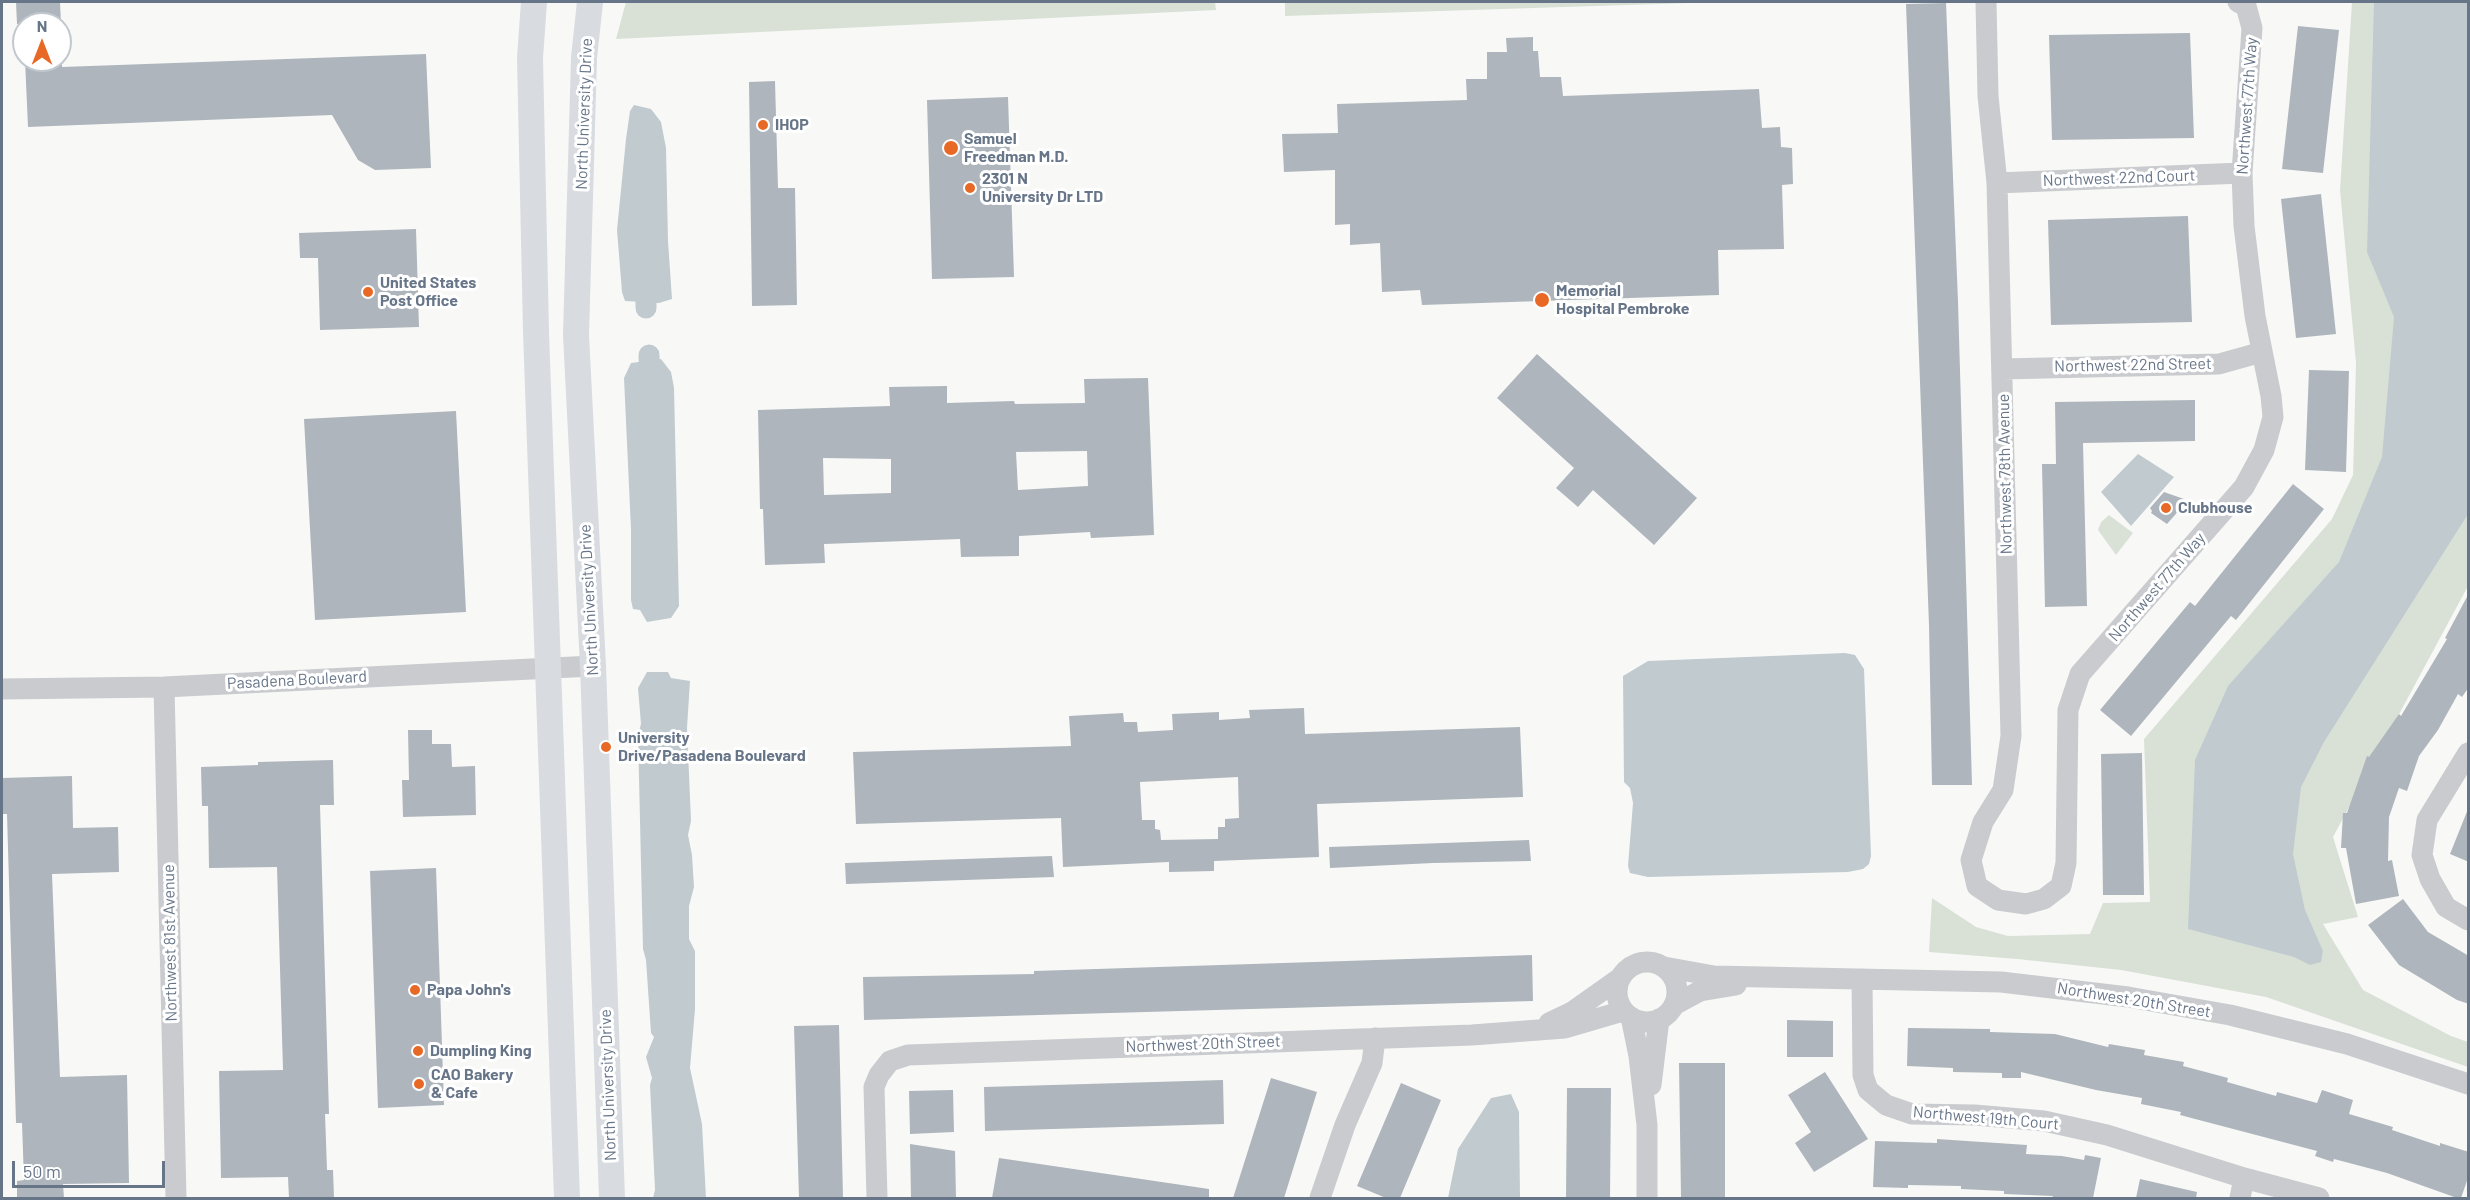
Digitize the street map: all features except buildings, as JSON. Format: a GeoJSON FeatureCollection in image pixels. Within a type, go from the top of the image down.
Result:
{"type":"FeatureCollection","features":[{"type":"Feature","properties":{"kind":"main road"},"geometry":{"type":"LineString","coordinates":[[534,2],[530,58],[535,320],[567,1198]]}},
{"type":"Feature","properties":{"kind":"main road","name":"North University Drive"},"geometry":{"type":"LineString","coordinates":[[590,2],[584,58],[576,335],[593,666],[612,1198]]}},
{"type":"Feature","properties":{"kind":"street","name":"Northwest 78th Avenue"},"geometry":{"type":"LineString","coordinates":[[1986,2],[1988,96],[1997,183],[2011,736],[2003,790],[1983,822],[1971,860],[1977,886],[1998,900],[2026,904]]}},
{"type":"Feature","properties":{"kind":"street","name":"Northwest 77th Way"},"geometry":{"type":"LineString","coordinates":[[2026,904],[2044,899],[2061,885],[2066,863],[2068,710],[2080,674],[2244,487],[2264,450],[2273,417],[2255,316],[2244,226],[2242,173],[2252,28],[2242,4]]}},
{"type":"Feature","properties":{"kind":"street","name":"Northwest 22nd Court"},"geometry":{"type":"LineString","coordinates":[[1997,183],[2242,173]]}},
{"type":"Feature","properties":{"kind":"street","name":"Northwest 22nd Street"},"geometry":{"type":"LineString","coordinates":[[2002,369],[2218,364],[2262,352]]}},
{"type":"Feature","properties":{"kind":"street","name":"Pasadena Boulevard"},"geometry":{"type":"LineString","coordinates":[[2,689],[164,687],[593,666]]}},
{"type":"Feature","properties":{"kind":"street","name":"Northwest 81st Avenue"},"geometry":{"type":"LineString","coordinates":[[164,687],[176,1198]]}},
{"type":"Feature","properties":{"kind":"street"},"geometry":{"type":"LineString","coordinates":[[2469,753],[2427,820],[2422,855],[2430,879],[2445,907],[2469,920]]}},
{"type":"Feature","properties":{"kind":"street"},"geometry":{"type":"LineString","coordinates":[[1647,1125],[1667,1012],[1676,984],[1672,975],[1664,968],[1644,962],[1627,969],[1620,978],[1617,994],[1627,1014],[1639,1056],[1647,1125],[1647,1198]]}},
{"type":"Feature","properties":{"kind":"street","name":"Northwest 20th Street"},"geometry":{"type":"LineString","coordinates":[[1664,968],[1714,976],[2001,982],[2140,999],[2230,1015],[2347,1044],[2469,1084]]}},
{"type":"Feature","properties":{"kind":"street","name":"Northwest 20th Street"},"geometry":{"type":"LineString","coordinates":[[1667,1012],[1700,991],[1790,976]]}},
{"type":"Feature","properties":{"kind":"street","name":"Northwest 20th Street"},"geometry":{"type":"LineString","coordinates":[[1534,1029],[1572,1012],[1620,978]]}},
{"type":"Feature","properties":{"kind":"street","name":"Northwest 19th Court"},"geometry":{"type":"LineString","coordinates":[[1862,979],[1863,1075],[1868,1090],[1886,1105],[1912,1114],[1975,1115],[2044,1121],[2107,1135],[2242,1188],[2319,1198]]}},
{"type":"Feature","properties":{"kind":"street"},"geometry":{"type":"LineString","coordinates":[[1627,1014],[1640,1021],[1667,1012]]}},
{"type":"Feature","properties":{"kind":"street","name":"Northwest 20th Street"},"geometry":{"type":"LineString","coordinates":[[877,1198],[874,1087],[879,1075],[890,1061],[909,1055],[1472,1035],[1565,1028],[1627,1014]]}},
{"type":"Feature","properties":{"kind":"street"},"geometry":{"type":"LineString","coordinates":[[1320,1198],[1345,1125],[1372,1063],[1375,1038]]}},
{"type":"Feature","properties":{"kind":"shaded area"},"geometry":{"type":"Polygon","coordinates":[[[626,2],[1215,2],[1216,10],[616,39],[626,2]]]}},
{"type":"Feature","properties":{"kind":"shaded area"},"geometry":{"type":"Polygon","coordinates":[[[1285,2],[1721,2],[1285,16],[1285,2]]]}},
{"type":"Feature","properties":{"kind":"shaded area"},"geometry":{"type":"Polygon","coordinates":[[[2352,2],[2468,2],[2468,586],[2333,837],[2358,917],[2323,924],[2363,990],[2451,1036],[2468,1042],[2468,1067],[2266,997],[2121,970],[1929,952],[1932,898],[1976,927],[2008,936],[2090,934],[2103,903],[2150,902],[2144,739],[2332,519],[2353,475],[2356,363],[2340,190],[2352,2]]]}},
{"type":"Feature","properties":{"kind":"shaded area"},"geometry":{"type":"Polygon","coordinates":[[[2374,2],[2468,2],[2468,514],[2324,742],[2301,787],[2293,854],[2305,910],[2323,951],[2321,962],[2310,965],[2294,957],[2188,929],[2195,760],[2228,686],[2339,562],[2382,457],[2394,317],[2367,252],[2374,2]]]}},
{"type":"Feature","properties":{"kind":"shaded area"},"geometry":{"type":"Polygon","coordinates":[[[634,105],[651,109],[661,122],[666,148],[672,299],[659,303],[625,301],[622,292],[617,230],[626,139],[630,111],[634,105]]]}},
{"type":"Feature","properties":{"kind":"shaded area"},"geometry":{"type":"Polygon","coordinates":[[[661,359],[671,372],[674,388],[679,606],[671,618],[647,622],[640,610],[633,609],[631,600],[631,530],[624,378],[631,363],[661,359]]]}},
{"type":"Feature","properties":{"kind":"shaded area"},"geometry":{"type":"Polygon","coordinates":[[[2138,454],[2174,477],[2131,526],[2101,492],[2138,454]]]}},
{"type":"Feature","properties":{"kind":"shaded area"},"geometry":{"type":"Polygon","coordinates":[[[2109,515],[2133,533],[2116,555],[2098,530],[2101,522],[2109,515]]]}},
{"type":"Feature","properties":{"kind":"shaded area"},"geometry":{"type":"Polygon","coordinates":[[[1845,653],[1855,655],[1864,669],[1871,856],[1869,864],[1863,869],[1848,872],[1648,877],[1630,873],[1628,866],[1633,803],[1630,788],[1624,782],[1623,676],[1648,661],[1845,653]]]}},
{"type":"Feature","properties":{"kind":"shaded area"},"geometry":{"type":"Polygon","coordinates":[[[647,672],[668,672],[671,678],[690,681],[687,728],[691,821],[688,835],[694,887],[689,906],[689,939],[695,951],[695,1009],[690,1068],[702,1124],[706,1198],[653,1198],[655,1190],[650,1085],[652,1078],[646,1057],[654,1037],[651,1033],[646,960],[643,949],[638,735],[641,724],[638,688],[647,672]]]}},
{"type":"Feature","properties":{"kind":"shaded area"},"geometry":{"type":"Polygon","coordinates":[[[1511,1094],[1519,1112],[1520,1198],[1448,1198],[1458,1149],[1491,1098],[1511,1094]]]}},
{"type":"Feature","properties":{"kind":"waterway"},"geometry":{"type":"LineString","coordinates":[[646,275],[646,308]]}},
{"type":"Feature","properties":{"kind":"waterway"},"geometry":{"type":"LineString","coordinates":[[649,355],[650,389]]}},
{"type":"Feature","properties":{"kind":"place","name":"IHOP"},"geometry":{"type":"Point","coordinates":[763,125]}},
{"type":"Feature","properties":{"kind":"place","name":"Samuel Freedman M.D."},"geometry":{"type":"Point","coordinates":[951,148]}},
{"type":"Feature","properties":{"kind":"place","name":"2301 N University Dr LTD"},"geometry":{"type":"Point","coordinates":[970,188]}},
{"type":"Feature","properties":{"kind":"place","name":"United States Post Office"},"geometry":{"type":"Point","coordinates":[368,292]}},
{"type":"Feature","properties":{"kind":"place","name":"Memorial Hospital Pembroke"},"geometry":{"type":"Point","coordinates":[1542,300]}},
{"type":"Feature","properties":{"kind":"place","name":"Clubhouse"},"geometry":{"type":"Point","coordinates":[2166,508]}},
{"type":"Feature","properties":{"kind":"place","name":"University Drive/Pasadena Boulevard"},"geometry":{"type":"Point","coordinates":[606,747]}},
{"type":"Feature","properties":{"kind":"place","name":"Papa John's"},"geometry":{"type":"Point","coordinates":[415,990]}},
{"type":"Feature","properties":{"kind":"place","name":"Dumpling King"},"geometry":{"type":"Point","coordinates":[418,1051]}},
{"type":"Feature","properties":{"kind":"place","name":"CAO Bakery & Cafe"},"geometry":{"type":"Point","coordinates":[419,1084]}}]}
